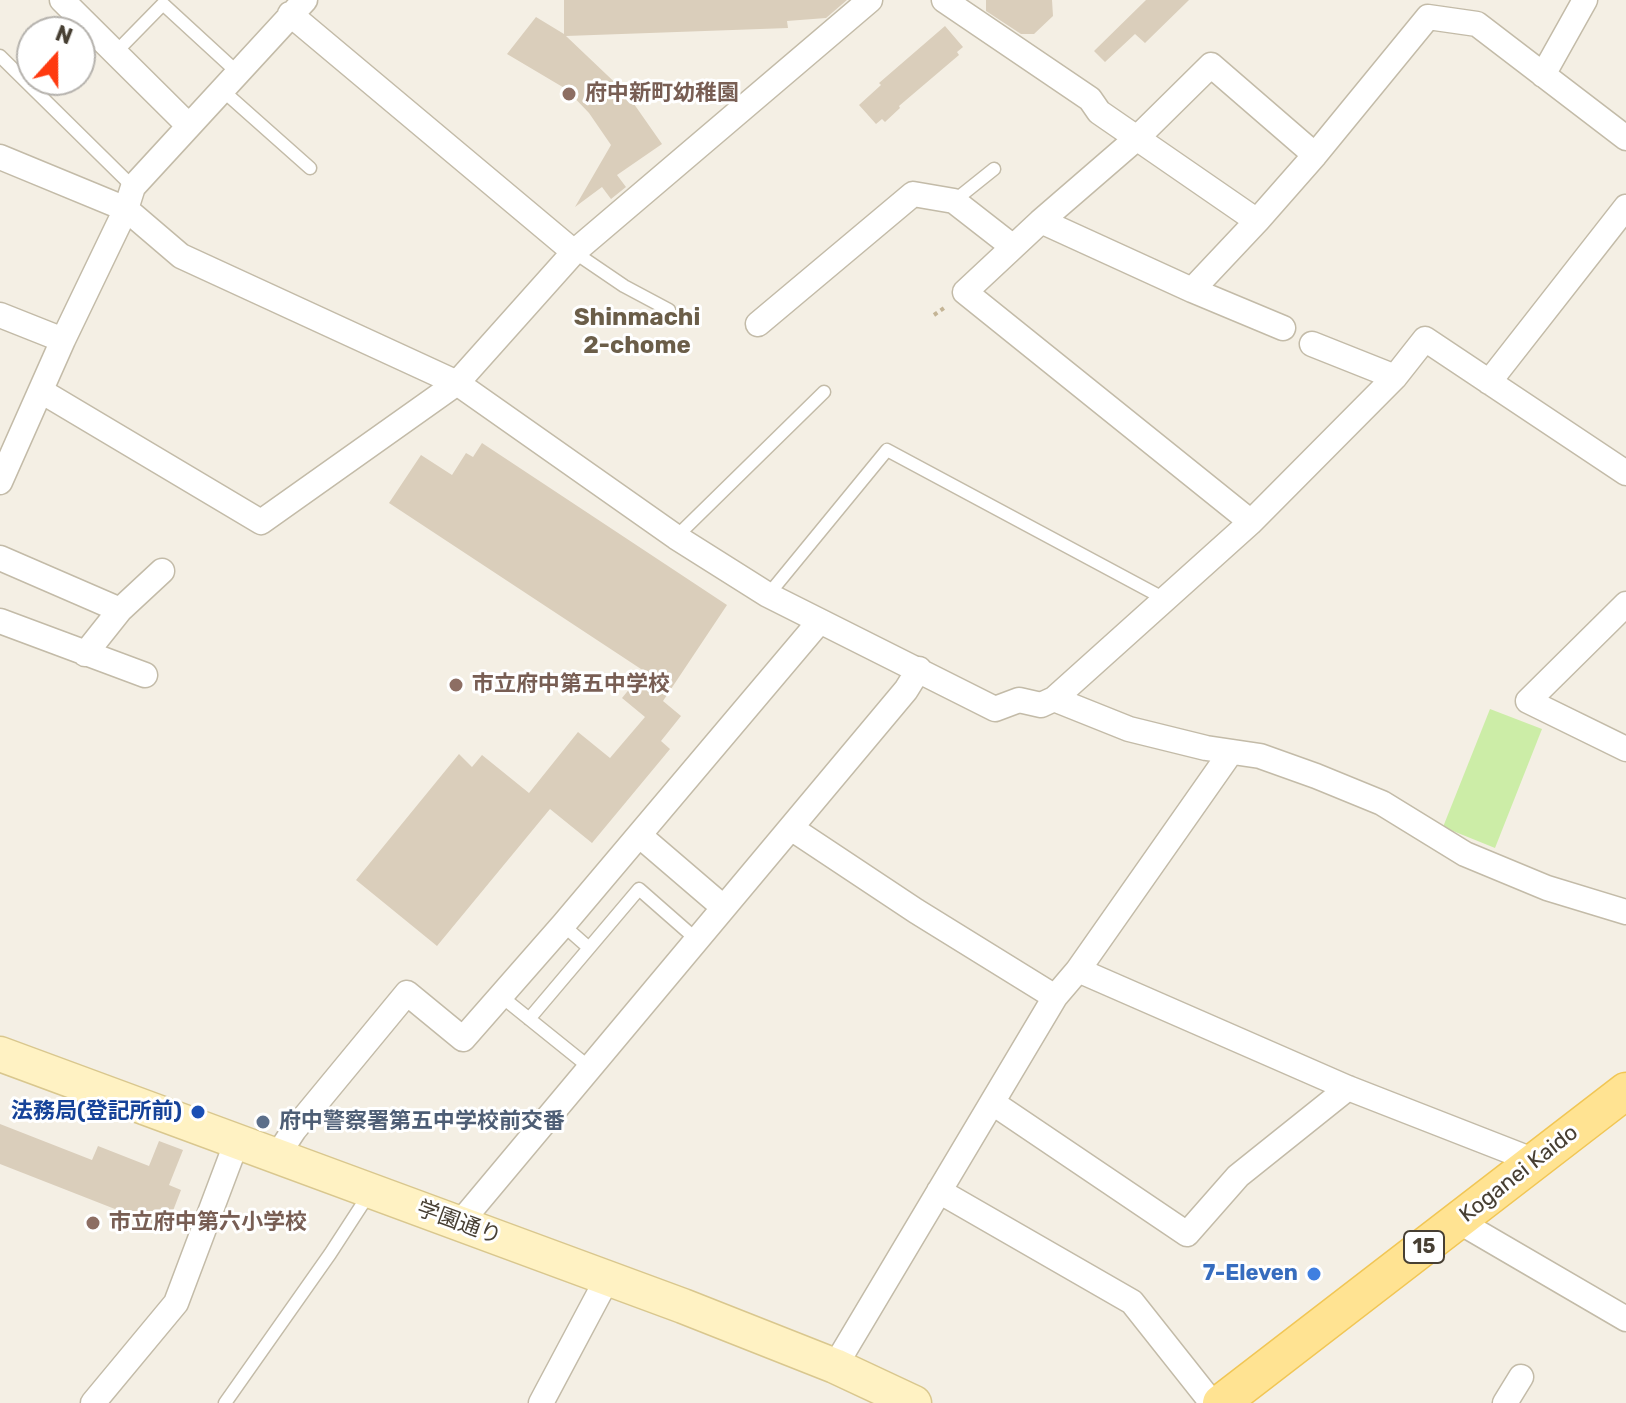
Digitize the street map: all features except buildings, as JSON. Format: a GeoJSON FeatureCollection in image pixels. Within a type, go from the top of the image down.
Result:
{"type":"FeatureCollection","features":[{"type":"Feature","properties":{"kind":"main road","name":"Koganei Kaido"},"geometry":{"type":"LineString","coordinates":[[1221,1403],[1626,1091]]}},
{"type":"Feature","properties":{"kind":"street"},"geometry":{"type":"LineString","coordinates":[[62,0],[188,125]]}},
{"type":"Feature","properties":{"kind":"street"},"geometry":{"type":"LineString","coordinates":[[41,391],[261,522],[457,383],[574,252],[870,0]]}},
{"type":"Feature","properties":{"kind":"street"},"geometry":{"type":"LineString","coordinates":[[944,0],[1090,99],[1099,112],[1257,221]]}},
{"type":"Feature","properties":{"kind":"street"},"geometry":{"type":"LineString","coordinates":[[1543,75],[1585,0]]}},
{"type":"Feature","properties":{"kind":"street"},"geometry":{"type":"LineString","coordinates":[[3,467],[130,198],[188,125],[297,7],[574,252]]}},
{"type":"Feature","properties":{"kind":"street"},"geometry":{"type":"LineString","coordinates":[[1192,290],[1315,155],[1428,17],[1477,24],[1626,138]]}},
{"type":"Feature","properties":{"kind":"street"},"geometry":{"type":"LineString","coordinates":[[1251,522],[965,292],[1137,138],[1211,65],[1315,155]]}},
{"type":"Feature","properties":{"kind":"street"},"geometry":{"type":"LineString","coordinates":[[0,157],[130,198],[181,256],[457,383],[676,537],[768,595],[995,709],[1019,700],[1041,705],[1054,699],[1251,522],[1395,377],[1425,339],[1626,473]]}},
{"type":"Feature","properties":{"kind":"street"},"geometry":{"type":"LineString","coordinates":[[758,324],[913,194],[954,201],[1013,247]]}},
{"type":"Feature","properties":{"kind":"street"},"geometry":{"type":"LineString","coordinates":[[1489,382],[1626,207]]}},
{"type":"Feature","properties":{"kind":"street"},"geometry":{"type":"LineString","coordinates":[[1041,221],[1283,328]]}},
{"type":"Feature","properties":{"kind":"street"},"geometry":{"type":"LineString","coordinates":[[0,315],[63,340]]}},
{"type":"Feature","properties":{"kind":"street"},"geometry":{"type":"LineString","coordinates":[[1312,344],[1395,377]]}},
{"type":"Feature","properties":{"kind":"street"},"geometry":{"type":"LineString","coordinates":[[0,558],[120,610]]}},
{"type":"Feature","properties":{"kind":"street"},"geometry":{"type":"LineString","coordinates":[[85,654],[120,610],[162,571]]}},
{"type":"Feature","properties":{"kind":"street"},"geometry":{"type":"LineString","coordinates":[[1626,604],[1528,701],[1626,749]]}},
{"type":"Feature","properties":{"kind":"street"},"geometry":{"type":"LineString","coordinates":[[0,621],[145,675]]}},
{"type":"Feature","properties":{"kind":"street"},"geometry":{"type":"LineString","coordinates":[[277,1156],[294,1130],[407,993],[463,1039],[819,622]]}},
{"type":"Feature","properties":{"kind":"street"},"geometry":{"type":"LineString","coordinates":[[460,1223],[906,690],[919,669]]}},
{"type":"Feature","properties":{"kind":"street"},"geometry":{"type":"LineString","coordinates":[[1054,699],[1129,729],[1260,756],[1316,776],[1382,803],[1465,854],[1547,888],[1626,912]]}},
{"type":"Feature","properties":{"kind":"street"},"geometry":{"type":"LineString","coordinates":[[835,1366],[1055,997],[1078,970],[1231,752]]}},
{"type":"Feature","properties":{"kind":"street"},"geometry":{"type":"LineString","coordinates":[[791,828],[916,911],[1055,997]]}},
{"type":"Feature","properties":{"kind":"street"},"geometry":{"type":"LineString","coordinates":[[639,835],[723,907]]}},
{"type":"Feature","properties":{"kind":"street"},"geometry":{"type":"LineString","coordinates":[[1078,970],[1348,1088],[1535,1161]]}},
{"type":"Feature","properties":{"kind":"street","name":"学園通り"},"geometry":{"type":"LineString","coordinates":[[0,1054],[460,1223],[835,1366],[893,1399]]}},
{"type":"Feature","properties":{"kind":"street"},"geometry":{"type":"LineString","coordinates":[[993,1103],[1187,1234],[1238,1176],[1348,1088]]}},
{"type":"Feature","properties":{"kind":"street"},"geometry":{"type":"LineString","coordinates":[[93,1403],[176,1303],[237,1141]]}},
{"type":"Feature","properties":{"kind":"street"},"geometry":{"type":"LineString","coordinates":[[939,1191],[1132,1302],[1212,1403]]}},
{"type":"Feature","properties":{"kind":"street"},"geometry":{"type":"LineString","coordinates":[[1458,1221],[1626,1319]]}},
{"type":"Feature","properties":{"kind":"street"},"geometry":{"type":"LineString","coordinates":[[541,1403],[607,1279]]}},
{"type":"Feature","properties":{"kind":"street"},"geometry":{"type":"LineString","coordinates":[[1505,1403],[1521,1377]]}},
{"type":"Feature","properties":{"kind":"lane"},"geometry":{"type":"LineString","coordinates":[[115,53],[163,4],[310,168]]}},
{"type":"Feature","properties":{"kind":"lane"},"geometry":{"type":"LineString","coordinates":[[0,56],[130,198]]}},
{"type":"Feature","properties":{"kind":"lane"},"geometry":{"type":"LineString","coordinates":[[954,201],[994,169]]}},
{"type":"Feature","properties":{"kind":"lane"},"geometry":{"type":"LineString","coordinates":[[574,252],[624,286],[669,310]]}},
{"type":"Feature","properties":{"kind":"lane"},"geometry":{"type":"LineString","coordinates":[[676,537],[824,392]]}},
{"type":"Feature","properties":{"kind":"lane"},"geometry":{"type":"LineString","coordinates":[[768,595],[887,450],[1163,598]]}},
{"type":"Feature","properties":{"kind":"lane"},"geometry":{"type":"LineString","coordinates":[[529,1019],[639,889],[696,939]]}},
{"type":"Feature","properties":{"kind":"lane"},"geometry":{"type":"LineString","coordinates":[[563,925],[589,948]]}},
{"type":"Feature","properties":{"kind":"lane"},"geometry":{"type":"LineString","coordinates":[[502,997],[589,1067]]}},
{"type":"Feature","properties":{"kind":"lane"},"geometry":{"type":"LineString","coordinates":[[225,1403],[371,1192]]}},
{"type":"Feature","properties":{"kind":"green space"},"geometry":{"type":"Polygon","coordinates":[[[1490,709],[1542,729],[1495,848],[1443,827],[1490,709]]]}},
{"type":"Feature","properties":{"kind":"place","name":"府中新町幼稚園"},"geometry":{"type":"Point","coordinates":[569,94]}},
{"type":"Feature","properties":{"kind":"place","name":"市立府中第五中学校"},"geometry":{"type":"Point","coordinates":[456,685]}},
{"type":"Feature","properties":{"kind":"place","name":"法務局(登記所前)"},"geometry":{"type":"Point","coordinates":[198,1112]}},
{"type":"Feature","properties":{"kind":"place","name":"府中警察署第五中学校前交番"},"geometry":{"type":"Point","coordinates":[263,1122]}},
{"type":"Feature","properties":{"kind":"place","name":"市立府中第六小学校"},"geometry":{"type":"Point","coordinates":[93,1223]}},
{"type":"Feature","properties":{"kind":"place","name":"7-Eleven"},"geometry":{"type":"Point","coordinates":[1314,1274]}},
{"type":"Feature","properties":{"kind":"district","name":"Shinmachi 2-chome"},"geometry":{"type":"Point","coordinates":[637,332]}}]}
